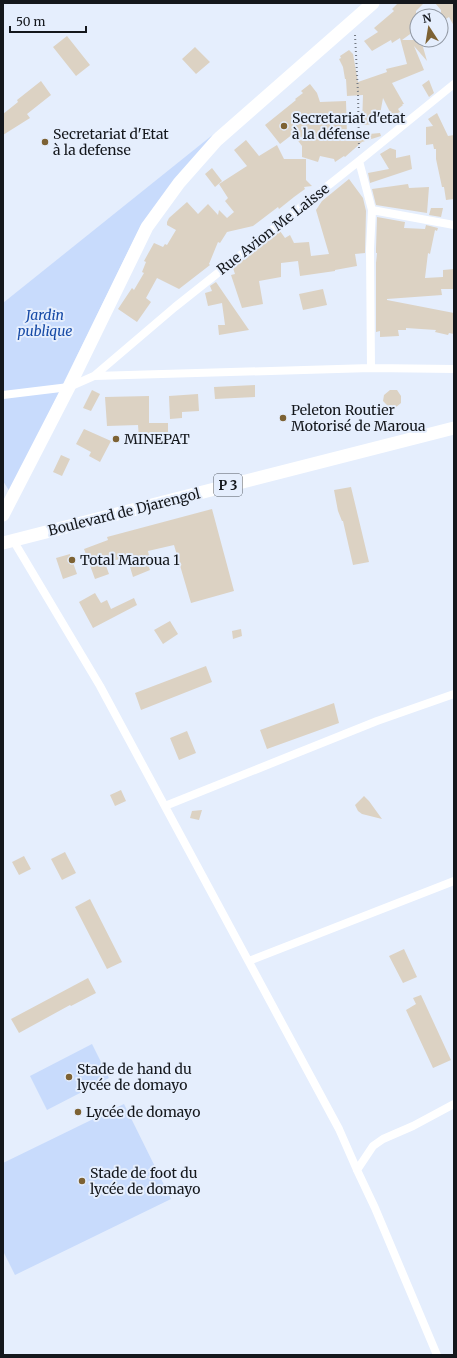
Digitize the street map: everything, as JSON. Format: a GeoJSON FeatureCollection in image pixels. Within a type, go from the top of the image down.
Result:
{"type":"FeatureCollection","features":[{"type":"Feature","properties":{"kind":"main road"},"geometry":{"type":"LineString","coordinates":[[3,515],[69,387],[147,227],[179,183],[217,140],[373,3]]}},
{"type":"Feature","properties":{"kind":"main road","name":"Boulevard de Djarengol"},"geometry":{"type":"LineString","coordinates":[[8,542],[454,428]]}},
{"type":"Feature","properties":{"kind":"street","name":"Rue Avion Me Laisse"},"geometry":{"type":"LineString","coordinates":[[94,376],[175,307],[454,84]]}},
{"type":"Feature","properties":{"kind":"street"},"geometry":{"type":"LineString","coordinates":[[359,161],[372,210],[370,249],[371,368]]}},
{"type":"Feature","properties":{"kind":"street"},"geometry":{"type":"LineString","coordinates":[[372,210],[454,225]]}},
{"type":"Feature","properties":{"kind":"street"},"geometry":{"type":"LineString","coordinates":[[3,395],[69,387],[94,376],[371,368],[454,369]]}},
{"type":"Feature","properties":{"kind":"street"},"geometry":{"type":"LineString","coordinates":[[8,542],[100,686],[339,1128],[357,1170],[376,1208],[437,1355]]}},
{"type":"Feature","properties":{"kind":"street"},"geometry":{"type":"LineString","coordinates":[[165,806],[377,722],[454,694]]}},
{"type":"Feature","properties":{"kind":"street"},"geometry":{"type":"LineString","coordinates":[[249,961],[454,881]]}},
{"type":"Feature","properties":{"kind":"street"},"geometry":{"type":"LineString","coordinates":[[357,1170],[373,1146],[383,1139],[454,1104]]}},
{"type":"Feature","properties":{"kind":"path"},"geometry":{"type":"LineString","coordinates":[[354,20],[358,93],[359,161]]}},
{"type":"Feature","properties":{"kind":"green space","name":"Jardin publique"},"geometry":{"type":"Polygon","coordinates":[[[215,133],[141,225],[10,492],[3,481],[3,303],[215,133]]]}},
{"type":"Feature","properties":{"kind":"green space","name":"Stade de hand du lycée de domayo"},"geometry":{"type":"Polygon","coordinates":[[[92,1044],[109,1078],[47,1110],[30,1076],[92,1044]]]}},
{"type":"Feature","properties":{"kind":"green space","name":"Stade de foot du lycée de domayo"},"geometry":{"type":"Polygon","coordinates":[[[124,1104],[171,1199],[15,1275],[3,1251],[3,1163],[124,1104]]]}},
{"type":"Feature","properties":{"kind":"building"},"geometry":{"type":"Polygon","coordinates":[[[398,3],[424,3],[419,8],[409,8],[409,35],[402,40],[409,40],[409,48],[415,48],[424,70],[392,83],[404,104],[402,104],[403,105],[398,109],[400,112],[392,116],[383,98],[377,124],[362,125],[363,95],[347,96],[346,79],[339,59],[341,58],[340,56],[349,50],[353,54],[358,82],[387,72],[386,69],[407,64],[400,38],[392,43],[391,40],[372,51],[364,41],[378,32],[374,28],[394,11],[392,9],[398,3]]]}},
{"type":"Feature","properties":{"kind":"building"},"geometry":{"type":"Polygon","coordinates":[[[435,3],[454,3],[454,26],[449,17],[449,8],[439,8],[435,3]]]}},
{"type":"Feature","properties":{"kind":"building"},"geometry":{"type":"Polygon","coordinates":[[[67,36],[90,65],[76,76],[53,47],[67,36]]]}},
{"type":"Feature","properties":{"kind":"building"},"geometry":{"type":"Polygon","coordinates":[[[195,47],[210,62],[196,74],[182,59],[195,47]]]}},
{"type":"Feature","properties":{"kind":"building"},"geometry":{"type":"Polygon","coordinates":[[[416,48],[423,48],[427,61],[416,48]]]}},
{"type":"Feature","properties":{"kind":"building"},"geometry":{"type":"Polygon","coordinates":[[[429,80],[434,93],[429,97],[422,85],[429,80]]]}},
{"type":"Feature","properties":{"kind":"building"},"geometry":{"type":"Polygon","coordinates":[[[41,81],[51,95],[27,114],[30,118],[3,135],[3,114],[18,102],[17,100],[41,81]]]}},
{"type":"Feature","properties":{"kind":"building"},"geometry":{"type":"Polygon","coordinates":[[[310,84],[317,93],[320,102],[346,101],[347,136],[380,133],[381,136],[362,142],[345,157],[344,156],[335,162],[334,159],[320,156],[318,162],[302,157],[302,146],[293,134],[280,144],[265,125],[296,100],[295,99],[303,93],[301,91],[310,84]]]}},
{"type":"Feature","properties":{"kind":"building"},"geometry":{"type":"Polygon","coordinates":[[[437,113],[448,136],[454,135],[454,199],[446,200],[436,159],[436,149],[434,149],[433,144],[426,145],[426,127],[433,126],[428,119],[437,113]]]}},
{"type":"Feature","properties":{"kind":"building"},"geometry":{"type":"Polygon","coordinates":[[[246,140],[259,156],[277,145],[284,159],[306,159],[306,180],[312,186],[304,187],[305,189],[279,209],[278,207],[253,226],[227,232],[220,243],[218,242],[209,264],[210,265],[179,289],[157,278],[146,298],[151,302],[137,322],[118,309],[132,288],[134,290],[144,273],[142,272],[146,262],[144,261],[154,243],[163,247],[165,244],[167,245],[176,230],[167,225],[169,218],[187,202],[198,214],[208,204],[218,215],[219,210],[227,218],[234,212],[225,201],[228,198],[219,184],[247,166],[234,150],[246,140]]]}},
{"type":"Feature","properties":{"kind":"building"},"geometry":{"type":"Polygon","coordinates":[[[390,148],[396,150],[396,158],[410,155],[412,169],[370,183],[368,173],[389,169],[380,154],[390,148]]]}},
{"type":"Feature","properties":{"kind":"building"},"geometry":{"type":"Polygon","coordinates":[[[212,168],[222,181],[215,187],[205,174],[212,168]]]}},
{"type":"Feature","properties":{"kind":"building"},"geometry":{"type":"Polygon","coordinates":[[[349,179],[363,198],[366,211],[365,253],[355,254],[357,266],[300,276],[298,261],[281,263],[281,277],[259,281],[263,304],[242,308],[231,275],[235,274],[233,268],[280,231],[285,238],[290,235],[294,243],[309,242],[311,256],[329,254],[316,210],[322,201],[349,179]]]}},
{"type":"Feature","properties":{"kind":"building"},"geometry":{"type":"Polygon","coordinates":[[[408,184],[409,188],[429,187],[427,213],[376,205],[372,189],[408,184]]]}},
{"type":"Feature","properties":{"kind":"building"},"geometry":{"type":"Polygon","coordinates":[[[431,208],[443,208],[441,217],[429,215],[431,208]]]}},
{"type":"Feature","properties":{"kind":"building"},"geometry":{"type":"Polygon","coordinates":[[[377,217],[405,222],[404,228],[425,229],[426,225],[438,228],[437,231],[435,230],[430,254],[428,253],[425,278],[443,277],[443,270],[454,269],[454,289],[441,289],[442,295],[387,300],[454,313],[454,334],[449,333],[448,335],[435,332],[436,330],[406,328],[406,330],[398,330],[399,336],[380,337],[380,331],[376,332],[377,217]]]}},
{"type":"Feature","properties":{"kind":"building"},"geometry":{"type":"Polygon","coordinates":[[[216,282],[249,330],[219,335],[218,325],[225,325],[222,303],[208,306],[205,293],[212,291],[210,286],[216,282]]]}},
{"type":"Feature","properties":{"kind":"building"},"geometry":{"type":"Polygon","coordinates":[[[323,289],[327,305],[303,310],[299,294],[323,289]]]}},
{"type":"Feature","properties":{"kind":"building"},"geometry":{"type":"Polygon","coordinates":[[[255,385],[255,397],[215,399],[214,387],[255,385]]]}},
{"type":"Feature","properties":{"kind":"building"},"geometry":{"type":"Polygon","coordinates":[[[92,390],[100,394],[91,411],[83,408],[92,390]]]}},
{"type":"Feature","properties":{"kind":"building"},"geometry":{"type":"Polygon","coordinates":[[[390,390],[397,390],[401,396],[401,403],[395,408],[388,406],[383,401],[384,395],[390,390]]]}},
{"type":"Feature","properties":{"kind":"building"},"geometry":{"type":"Polygon","coordinates":[[[198,394],[199,411],[182,412],[182,418],[170,419],[169,396],[198,394]]]}},
{"type":"Feature","properties":{"kind":"building"},"geometry":{"type":"Polygon","coordinates":[[[149,396],[149,423],[168,423],[168,434],[149,434],[147,438],[139,438],[138,425],[107,426],[105,397],[149,396]]]}},
{"type":"Feature","properties":{"kind":"building"},"geometry":{"type":"Polygon","coordinates":[[[84,429],[111,441],[100,462],[89,456],[91,452],[76,444],[84,429]]]}},
{"type":"Feature","properties":{"kind":"building"},"geometry":{"type":"Polygon","coordinates":[[[61,455],[70,459],[62,476],[53,472],[61,455]]]}},
{"type":"Feature","properties":{"kind":"building"},"geometry":{"type":"Polygon","coordinates":[[[351,487],[369,562],[353,565],[343,521],[338,511],[334,490],[351,487]]]}},
{"type":"Feature","properties":{"kind":"building"},"geometry":{"type":"Polygon","coordinates":[[[212,509],[234,591],[191,603],[174,545],[148,551],[149,556],[145,557],[150,570],[133,577],[127,557],[105,563],[109,574],[95,579],[84,549],[108,540],[107,537],[212,509]]]}},
{"type":"Feature","properties":{"kind":"building"},"geometry":{"type":"Polygon","coordinates":[[[70,554],[77,574],[63,579],[56,558],[70,554]]]}},
{"type":"Feature","properties":{"kind":"building"},"geometry":{"type":"Polygon","coordinates":[[[95,593],[101,603],[107,600],[111,609],[134,598],[137,605],[93,628],[79,602],[95,593]]]}},
{"type":"Feature","properties":{"kind":"building"},"geometry":{"type":"Polygon","coordinates":[[[170,621],[178,634],[163,644],[154,630],[170,621]]]}},
{"type":"Feature","properties":{"kind":"building"},"geometry":{"type":"Polygon","coordinates":[[[241,629],[242,636],[233,639],[232,631],[241,629]]]}},
{"type":"Feature","properties":{"kind":"building"},"geometry":{"type":"Polygon","coordinates":[[[206,666],[212,682],[141,710],[135,693],[206,666]]]}},
{"type":"Feature","properties":{"kind":"building"},"geometry":{"type":"Polygon","coordinates":[[[334,703],[339,723],[267,749],[260,730],[334,703]]]}},
{"type":"Feature","properties":{"kind":"building"},"geometry":{"type":"Polygon","coordinates":[[[187,731],[196,753],[179,760],[170,738],[187,731]]]}},
{"type":"Feature","properties":{"kind":"building"},"geometry":{"type":"Polygon","coordinates":[[[121,790],[126,801],[115,806],[110,795],[121,790]]]}},
{"type":"Feature","properties":{"kind":"building"},"geometry":{"type":"Polygon","coordinates":[[[364,796],[382,819],[362,814],[358,811],[355,805],[364,796]]]}},
{"type":"Feature","properties":{"kind":"building"},"geometry":{"type":"Polygon","coordinates":[[[202,810],[199,820],[190,818],[192,811],[202,810]]]}},
{"type":"Feature","properties":{"kind":"building"},"geometry":{"type":"Polygon","coordinates":[[[65,852],[76,873],[62,880],[51,859],[65,852]]]}},
{"type":"Feature","properties":{"kind":"building"},"geometry":{"type":"Polygon","coordinates":[[[24,856],[31,869],[19,875],[12,862],[24,856]]]}},
{"type":"Feature","properties":{"kind":"building"},"geometry":{"type":"Polygon","coordinates":[[[90,899],[122,962],[107,969],[75,907],[90,899]]]}},
{"type":"Feature","properties":{"kind":"building"},"geometry":{"type":"Polygon","coordinates":[[[404,949],[417,977],[403,983],[389,956],[404,949]]]}},
{"type":"Feature","properties":{"kind":"building"},"geometry":{"type":"Polygon","coordinates":[[[88,978],[96,993],[71,1006],[70,1005],[19,1033],[11,1019],[88,978]]]}},
{"type":"Feature","properties":{"kind":"building"},"geometry":{"type":"Polygon","coordinates":[[[421,995],[451,1060],[433,1068],[406,1010],[416,1004],[413,998],[421,995]]]}},
{"type":"Feature","properties":{"kind":"place","name":"Secretariat d'etat à la défense"},"geometry":{"type":"Point","coordinates":[284,126]}},
{"type":"Feature","properties":{"kind":"place","name":"Secretariat d'Etat à la defense"},"geometry":{"type":"Point","coordinates":[45,142]}},
{"type":"Feature","properties":{"kind":"place","name":"Peleton Routier Motorisé de Maroua"},"geometry":{"type":"Point","coordinates":[283,418]}},
{"type":"Feature","properties":{"kind":"place","name":"MINEPAT"},"geometry":{"type":"Point","coordinates":[116,439]}},
{"type":"Feature","properties":{"kind":"place","name":"Total Maroua 1"},"geometry":{"type":"Point","coordinates":[72,560]}},
{"type":"Feature","properties":{"kind":"place","name":"Stade de hand du lycée de domayo"},"geometry":{"type":"Point","coordinates":[69,1077]}},
{"type":"Feature","properties":{"kind":"place","name":"Lycée de domayo"},"geometry":{"type":"Point","coordinates":[78,1112]}},
{"type":"Feature","properties":{"kind":"place","name":"Stade de foot du lycée de domayo"},"geometry":{"type":"Point","coordinates":[82,1181]}}]}
